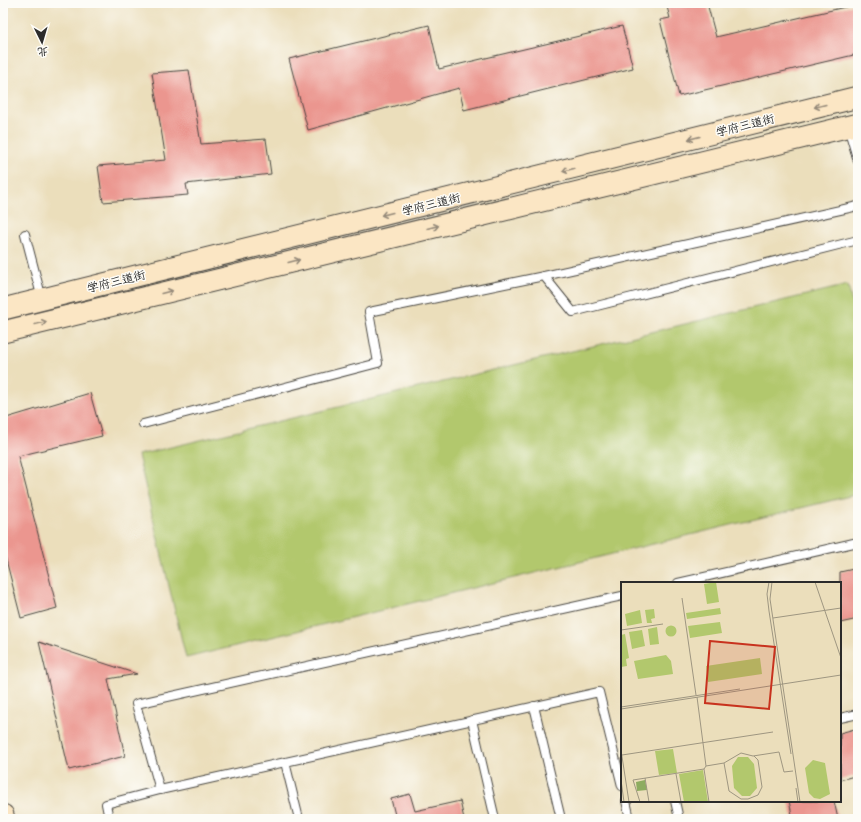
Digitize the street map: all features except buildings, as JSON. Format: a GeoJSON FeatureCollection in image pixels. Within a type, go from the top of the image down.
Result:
{"type":"FeatureCollection","features":[{"type":"Feature","properties":{"kind":"main road","name":"学府三道街"},"geometry":{"type":"LineString","coordinates":[[3,309],[858,97]]}},
{"type":"Feature","properties":{"kind":"main road","name":"学府三道街"},"geometry":{"type":"LineString","coordinates":[[3,332],[853,125]]}},
{"type":"Feature","properties":{"kind":"main road"},"geometry":{"type":"LineString","coordinates":[[3,815],[4,819]]}},
{"type":"Feature","properties":{"kind":"lane"},"geometry":{"type":"LineString","coordinates":[[853,125],[858,161]]}},
{"type":"Feature","properties":{"kind":"lane"},"geometry":{"type":"LineString","coordinates":[[143,424],[378,363],[369,312],[544,276],[858,206]]}},
{"type":"Feature","properties":{"kind":"lane"},"geometry":{"type":"LineString","coordinates":[[25,234],[42,299]]}},
{"type":"Feature","properties":{"kind":"lane"},"geometry":{"type":"LineString","coordinates":[[544,276],[573,312],[858,240]]}},
{"type":"Feature","properties":{"kind":"lane"},"geometry":{"type":"LineString","coordinates":[[682,582],[858,542]]}},
{"type":"Feature","properties":{"kind":"lane"},"geometry":{"type":"LineString","coordinates":[[160,790],[136,704],[621,596]]}},
{"type":"Feature","properties":{"kind":"lane"},"geometry":{"type":"LineString","coordinates":[[109,819],[106,804],[160,790],[599,692],[621,782]]}},
{"type":"Feature","properties":{"kind":"lane"},"geometry":{"type":"LineString","coordinates":[[534,706],[561,819]]}},
{"type":"Feature","properties":{"kind":"lane"},"geometry":{"type":"LineString","coordinates":[[841,718],[858,714]]}},
{"type":"Feature","properties":{"kind":"lane"},"geometry":{"type":"LineString","coordinates":[[472,720],[495,819]]}},
{"type":"Feature","properties":{"kind":"lane"},"geometry":{"type":"LineString","coordinates":[[285,762],[299,819]]}},
{"type":"Feature","properties":{"kind":"lane"},"geometry":{"type":"LineString","coordinates":[[626,802],[630,819]]}},
{"type":"Feature","properties":{"kind":"lane"},"geometry":{"type":"LineString","coordinates":[[675,802],[679,819]]}},
{"type":"Feature","properties":{"kind":"green space"},"geometry":{"type":"Polygon","coordinates":[[[848,285],[858,330],[858,494],[186,658],[138,455],[848,285]]]}}]}
